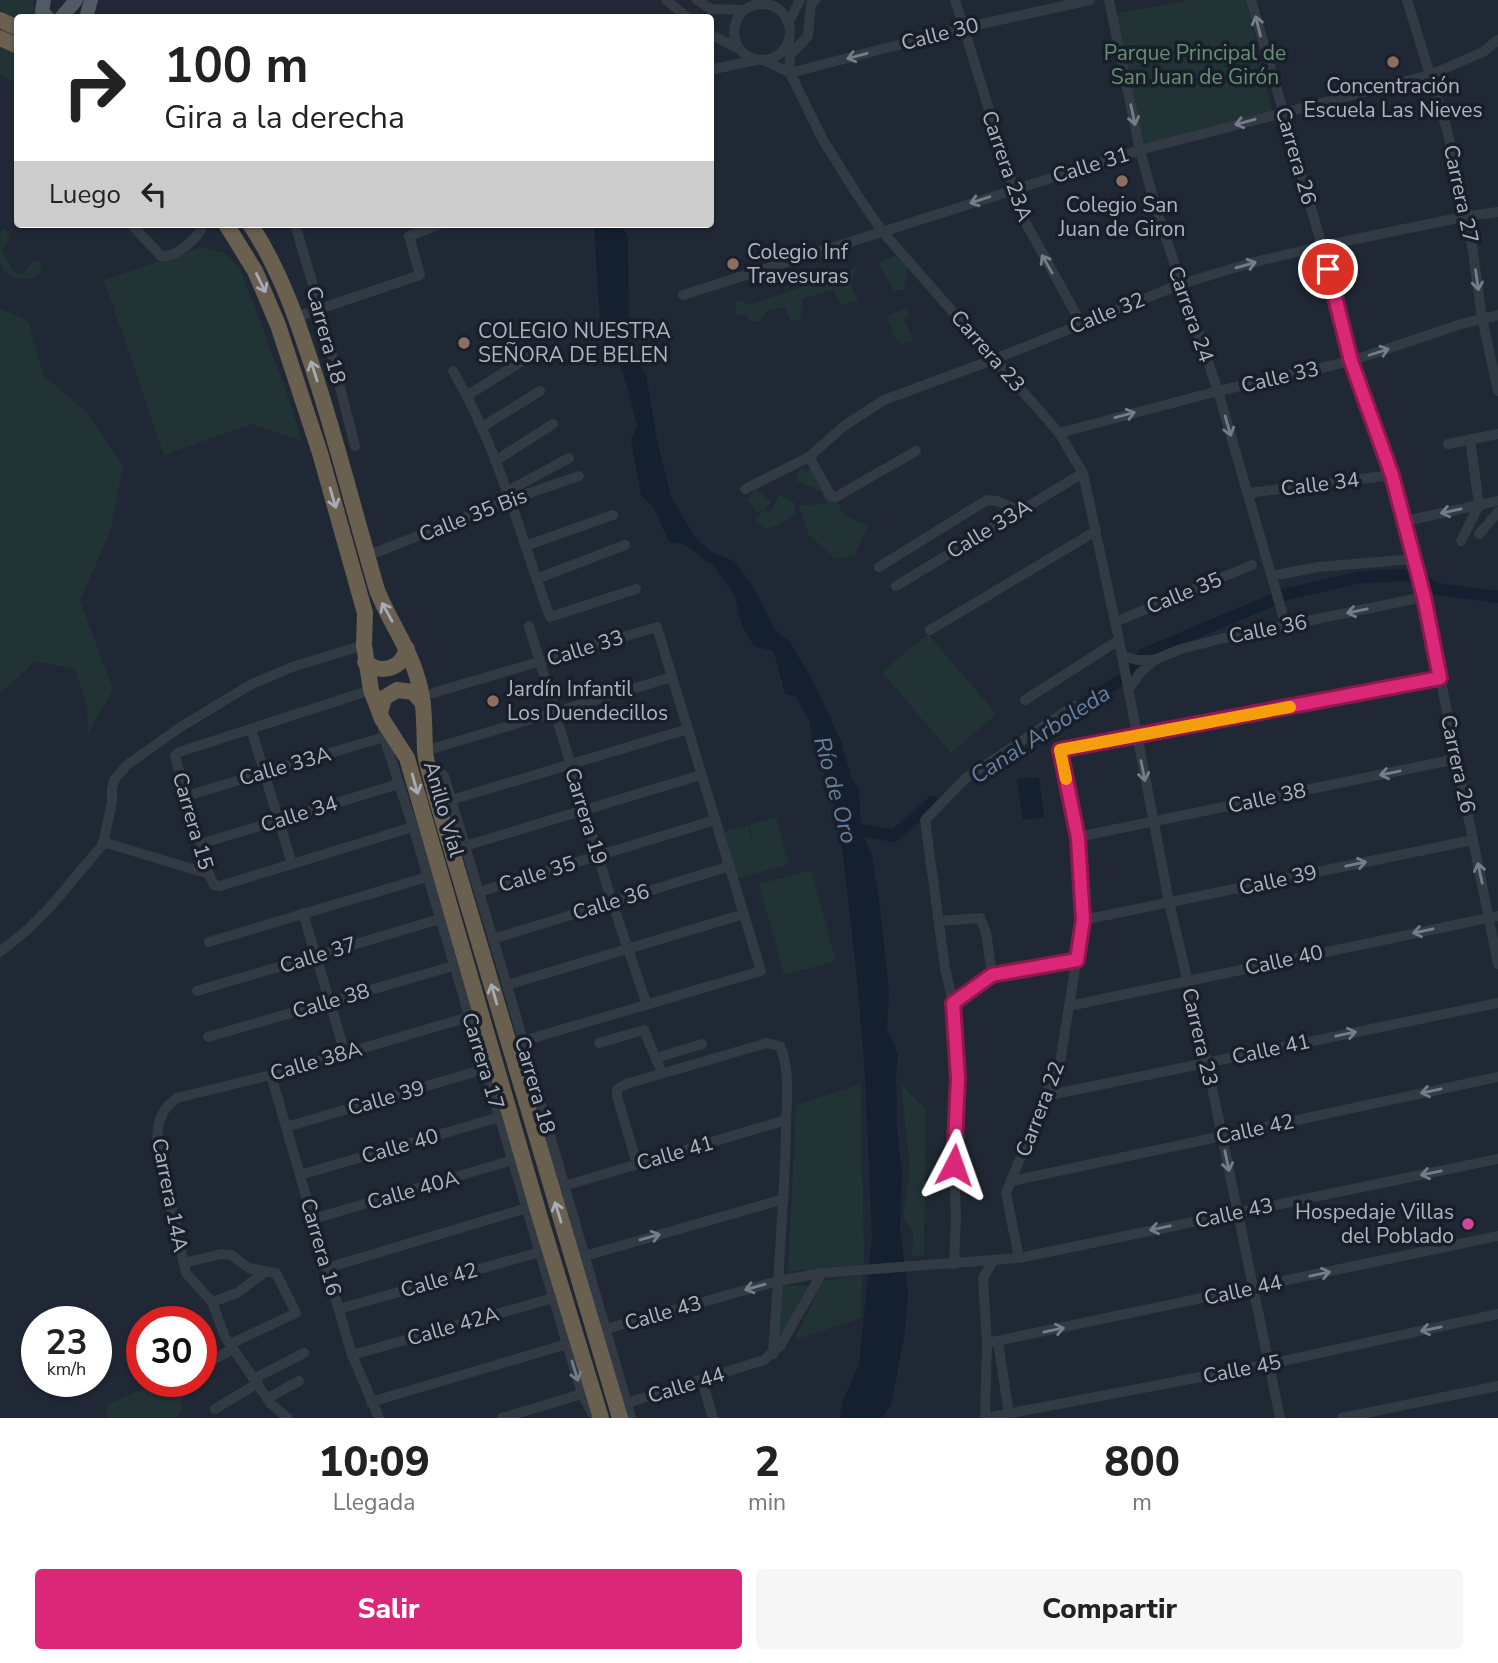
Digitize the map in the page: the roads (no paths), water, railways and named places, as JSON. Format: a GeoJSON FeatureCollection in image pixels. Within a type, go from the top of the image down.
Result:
{"type":"FeatureCollection","features":[{"type":"Feature","properties":{"kind":"highway","name":"Anillo Víal"},"geometry":{"type":"LineString","coordinates":[[229,228],[256,271],[270,302],[313,430],[365,613],[365,662],[371,690],[381,716],[410,767],[527,1175],[601,1418]]}},
{"type":"Feature","properties":{"kind":"highway","name":"Anillo Víal"},"geometry":{"type":"LineString","coordinates":[[252,228],[281,277],[296,317],[337,443],[384,609],[407,649],[428,698],[426,755],[478,940],[623,1410]]}},
{"type":"Feature","properties":{"kind":"highway"},"geometry":{"type":"LineString","coordinates":[[365,662],[379,670],[394,667],[405,656],[407,649]]}},
{"type":"Feature","properties":{"kind":"highway"},"geometry":{"type":"LineString","coordinates":[[381,716],[384,698],[397,690],[428,698]]}},
{"type":"Feature","properties":{"kind":"main road"},"geometry":{"type":"LineString","coordinates":[[64,14],[76,0]]}},
{"type":"Feature","properties":{"kind":"street"},"geometry":{"type":"LineString","coordinates":[[666,0],[683,14]]}},
{"type":"Feature","properties":{"kind":"street"},"geometry":{"type":"LineString","coordinates":[[788,23],[800,0]]}},
{"type":"Feature","properties":{"kind":"street"},"geometry":{"type":"LineString","coordinates":[[790,55],[808,36],[811,4],[815,0]]}},
{"type":"Feature","properties":{"kind":"street","name":"Carrera 23A"},"geometry":{"type":"LineString","coordinates":[[955,0],[1022,216],[1081,323]]}},
{"type":"Feature","properties":{"kind":"street","name":"Calle 30"},"geometry":{"type":"LineString","coordinates":[[790,73],[962,28],[1090,0]]}},
{"type":"Feature","properties":{"kind":"street","name":"Carrera 24"},"geometry":{"type":"LineString","coordinates":[[1109,0],[1140,150],[1181,284],[1218,391],[1285,623]]}},
{"type":"Feature","properties":{"kind":"street","name":"Carrera 26"},"geometry":{"type":"LineString","coordinates":[[1251,0],[1322,246],[1351,361],[1392,475],[1405,521],[1424,597],[1474,840],[1494,916],[1498,964]]}},
{"type":"Feature","properties":{"kind":"street","name":"Carrera 27"},"geometry":{"type":"LineString","coordinates":[[1407,0],[1447,130],[1468,216],[1482,318],[1498,391]]}},
{"type":"Feature","properties":{"kind":"street"},"geometry":{"type":"LineString","coordinates":[[698,1],[711,9],[744,10],[771,2],[788,23],[789,40],[777,56],[714,69]]}},
{"type":"Feature","properties":{"kind":"street"},"geometry":{"type":"LineString","coordinates":[[740,50],[734,33],[736,20],[744,10]]}},
{"type":"Feature","properties":{"kind":"street"},"geometry":{"type":"LineString","coordinates":[[714,36],[790,73]]}},
{"type":"Feature","properties":{"kind":"street","name":"Carrera 23"},"geometry":{"type":"LineString","coordinates":[[789,40],[790,73],[823,140],[858,196],[883,231],[1059,433],[1083,472],[1119,640],[1169,902],[1207,1063],[1280,1418]]}},
{"type":"Feature","properties":{"kind":"street","name":"Calle 31"},"geometry":{"type":"LineString","coordinates":[[683,295],[1140,150],[1430,75],[1483,52],[1498,40]]}},
{"type":"Feature","properties":{"kind":"street","name":"Calle 32"},"geometry":{"type":"LineString","coordinates":[[745,489],[808,457],[844,426],[884,400],[995,359],[1181,284],[1322,246],[1498,212]]}},
{"type":"Feature","properties":{"kind":"street"},"geometry":{"type":"LineString","coordinates":[[135,228],[161,256],[168,257],[194,240],[201,228]]}},
{"type":"Feature","properties":{"kind":"street","name":"Carrera 18"},"geometry":{"type":"LineString","coordinates":[[296,228],[355,446]]}},
{"type":"Feature","properties":{"kind":"street"},"geometry":{"type":"LineString","coordinates":[[296,317],[420,275],[409,236],[430,228]]}},
{"type":"Feature","properties":{"kind":"street","name":"Calle 33"},"geometry":{"type":"LineString","coordinates":[[1059,433],[1218,391],[1351,361],[1498,315]]}},
{"type":"Feature","properties":{"kind":"street"},"geometry":{"type":"LineString","coordinates":[[468,395],[540,351]]}},
{"type":"Feature","properties":{"kind":"street"},"geometry":{"type":"LineString","coordinates":[[453,371],[468,395],[495,461],[550,617],[636,589]]}},
{"type":"Feature","properties":{"kind":"street"},"geometry":{"type":"LineString","coordinates":[[481,427],[540,391]]}},
{"type":"Feature","properties":{"kind":"street"},"geometry":{"type":"LineString","coordinates":[[495,461],[553,424]]}},
{"type":"Feature","properties":{"kind":"street"},"geometry":{"type":"LineString","coordinates":[[1448,444],[1498,434]]}},
{"type":"Feature","properties":{"kind":"street"},"geometry":{"type":"LineString","coordinates":[[1461,541],[1479,505],[1470,439]]}},
{"type":"Feature","properties":{"kind":"street"},"geometry":{"type":"LineString","coordinates":[[808,457],[831,496],[836,497],[916,451]]}},
{"type":"Feature","properties":{"kind":"street"},"geometry":{"type":"LineString","coordinates":[[508,496],[569,458]]}},
{"type":"Feature","properties":{"kind":"street","name":"Calle 33A"},"geometry":{"type":"LineString","coordinates":[[896,586],[1083,472]]}},
{"type":"Feature","properties":{"kind":"street","name":"Calle 34"},"geometry":{"type":"LineString","coordinates":[[1248,494],[1392,475]]}},
{"type":"Feature","properties":{"kind":"street","name":"Calle 35 Bis"},"geometry":{"type":"LineString","coordinates":[[367,556],[508,496],[579,476]]}},
{"type":"Feature","properties":{"kind":"street"},"geometry":{"type":"LineString","coordinates":[[879,567],[987,500],[997,501],[1020,511]]}},
{"type":"Feature","properties":{"kind":"street"},"geometry":{"type":"LineString","coordinates":[[1405,521],[1498,501]]}},
{"type":"Feature","properties":{"kind":"street"},"geometry":{"type":"LineString","coordinates":[[1479,534],[1498,512]]}},
{"type":"Feature","properties":{"kind":"street"},"geometry":{"type":"LineString","coordinates":[[525,546],[613,515]]}},
{"type":"Feature","properties":{"kind":"street"},"geometry":{"type":"LineString","coordinates":[[930,630],[1096,531]]}},
{"type":"Feature","properties":{"kind":"street"},"geometry":{"type":"LineString","coordinates":[[536,579],[625,545]]}},
{"type":"Feature","properties":{"kind":"street"},"geometry":{"type":"LineString","coordinates":[[1272,576],[1318,567],[1413,559]]}},
{"type":"Feature","properties":{"kind":"street","name":"Calle 35"},"geometry":{"type":"LineString","coordinates":[[1115,622],[1252,565]]}},
{"type":"Feature","properties":{"kind":"street","name":"Calle 36"},"geometry":{"type":"LineString","coordinates":[[1128,691],[1139,674],[1154,660],[1197,644],[1285,623],[1424,597]]}},
{"type":"Feature","properties":{"kind":"street","name":"Carrera 19"},"geometry":{"type":"LineString","coordinates":[[530,626],[612,902],[647,1005]]}},
{"type":"Feature","properties":{"kind":"street","name":"Calle 33"},"geometry":{"type":"LineString","coordinates":[[428,698],[657,627],[672,677]]}},
{"type":"Feature","properties":{"kind":"street"},"geometry":{"type":"LineString","coordinates":[[1025,700],[1119,640]]}},
{"type":"Feature","properties":{"kind":"street"},"geometry":{"type":"LineString","coordinates":[[0,952],[51,906],[103,842],[112,802],[111,789],[114,780],[127,765],[179,728],[250,685],[292,667],[364,646]]}},
{"type":"Feature","properties":{"kind":"street"},"geometry":{"type":"LineString","coordinates":[[1122,656],[1154,660]]}},
{"type":"Feature","properties":{"kind":"street"},"geometry":{"type":"LineString","coordinates":[[426,755],[672,677],[761,971],[523,1041]]}},
{"type":"Feature","properties":{"kind":"street"},"geometry":{"type":"LineString","coordinates":[[1136,737],[1440,678]]}},
{"type":"Feature","properties":{"kind":"street"},"geometry":{"type":"LineString","coordinates":[[371,690],[251,729],[278,820],[292,864],[413,827]]}},
{"type":"Feature","properties":{"kind":"street"},"geometry":{"type":"LineString","coordinates":[[954,1264],[958,1071],[953,1003],[945,968],[925,820],[966,778],[1074,706]]}},
{"type":"Feature","properties":{"kind":"street","name":"Carrera 17"},"geometry":{"type":"LineString","coordinates":[[381,716],[383,737],[413,827],[590,1418]]}},
{"type":"Feature","properties":{"kind":"street","name":"Carrera 15"},"geometry":{"type":"LineString","coordinates":[[251,729],[179,752],[175,756],[209,874],[214,885],[220,886],[292,864]]}},
{"type":"Feature","properties":{"kind":"street"},"geometry":{"type":"LineString","coordinates":[[451,800],[688,729]]}},
{"type":"Feature","properties":{"kind":"street","name":"Calle 33A"},"geometry":{"type":"LineString","coordinates":[[186,796],[383,737]]}},
{"type":"Feature","properties":{"kind":"street","name":"Carrera 22"},"geometry":{"type":"LineString","coordinates":[[1018,1258],[1006,1193],[1060,1062],[1083,920],[1078,838],[1060,750],[1136,737]]}},
{"type":"Feature","properties":{"kind":"street","name":"Carrera 18"},"geometry":{"type":"LineString","coordinates":[[426,755],[444,776],[606,1329],[623,1410],[631,1418]]}},
{"type":"Feature","properties":{"kind":"street","name":"Calle 38"},"geometry":{"type":"LineString","coordinates":[[1078,838],[1456,759]]}},
{"type":"Feature","properties":{"kind":"street"},"geometry":{"type":"LineString","coordinates":[[465,846],[701,775]]}},
{"type":"Feature","properties":{"kind":"street","name":"Calle 34"},"geometry":{"type":"LineString","coordinates":[[200,844],[399,783]]}},
{"type":"Feature","properties":{"kind":"street","name":"Calle 35"},"geometry":{"type":"LineString","coordinates":[[479,892],[715,820]]}},
{"type":"Feature","properties":{"kind":"street","name":"Calle 39"},"geometry":{"type":"LineString","coordinates":[[1083,920],[1474,840]]}},
{"type":"Feature","properties":{"kind":"street"},"geometry":{"type":"LineString","coordinates":[[103,842],[209,874]]}},
{"type":"Feature","properties":{"kind":"street","name":"Calle 36"},"geometry":{"type":"LineString","coordinates":[[493,939],[730,866]]}},
{"type":"Feature","properties":{"kind":"street"},"geometry":{"type":"LineString","coordinates":[[209,942],[427,877]]}},
{"type":"Feature","properties":{"kind":"street"},"geometry":{"type":"LineString","coordinates":[[303,914],[345,1053]]}},
{"type":"Feature","properties":{"kind":"street"},"geometry":{"type":"LineString","coordinates":[[507,985],[744,914]]}},
{"type":"Feature","properties":{"kind":"street","name":"Calle 40"},"geometry":{"type":"LineString","coordinates":[[1069,1006],[1494,916]]}},
{"type":"Feature","properties":{"kind":"street"},"geometry":{"type":"LineString","coordinates":[[940,921],[980,918],[986,932],[992,975]]}},
{"type":"Feature","properties":{"kind":"street","name":"Calle 37"},"geometry":{"type":"LineString","coordinates":[[197,991],[440,919]]}},
{"type":"Feature","properties":{"kind":"street"},"geometry":{"type":"LineString","coordinates":[[953,1003],[992,975],[1077,960]]}},
{"type":"Feature","properties":{"kind":"street","name":"Calle 38"},"geometry":{"type":"LineString","coordinates":[[208,1037],[453,966]]}},
{"type":"Feature","properties":{"kind":"street","name":"Calle 41"},"geometry":{"type":"LineString","coordinates":[[1045,1096],[1498,1003]]}},
{"type":"Feature","properties":{"kind":"street","name":"Calle 38A"},"geometry":{"type":"LineString","coordinates":[[164,1107],[177,1098],[192,1093],[271,1074],[469,1017]]}},
{"type":"Feature","properties":{"kind":"street"},"geometry":{"type":"LineString","coordinates":[[599,1043],[645,1030],[662,1073]]}},
{"type":"Feature","properties":{"kind":"street"},"geometry":{"type":"LineString","coordinates":[[637,1164],[617,1088],[767,1043],[780,1046],[785,1058],[786,1120],[784,1199],[773,1354]]}},
{"type":"Feature","properties":{"kind":"street"},"geometry":{"type":"LineString","coordinates":[[656,1058],[702,1044]]}},
{"type":"Feature","properties":{"kind":"street","name":"Calle 39"},"geometry":{"type":"LineString","coordinates":[[286,1127],[485,1069]]}},
{"type":"Feature","properties":{"kind":"street","name":"Carrera 16"},"geometry":{"type":"LineString","coordinates":[[271,1074],[352,1354],[379,1418]]}},
{"type":"Feature","properties":{"kind":"street","name":"Calle 42"},"geometry":{"type":"LineString","coordinates":[[1012,1181],[1498,1076]]}},
{"type":"Feature","properties":{"kind":"street","name":"Carrera 14A"},"geometry":{"type":"LineString","coordinates":[[164,1107],[158,1121],[157,1140],[186,1273],[212,1302],[232,1347],[282,1417]]}},
{"type":"Feature","properties":{"kind":"street","name":"Calle 40"},"geometry":{"type":"LineString","coordinates":[[300,1175],[500,1117]]}},
{"type":"Feature","properties":{"kind":"street","name":"Calle 41"},"geometry":{"type":"LineString","coordinates":[[564,1186],[786,1120]]}},
{"type":"Feature","properties":{"kind":"street","name":"Calle 43"},"geometry":{"type":"LineString","coordinates":[[606,1329],[778,1281],[860,1268],[1018,1258],[1498,1159]]}},
{"type":"Feature","properties":{"kind":"street","name":"Calle 40A"},"geometry":{"type":"LineString","coordinates":[[313,1219],[513,1160]]}},
{"type":"Feature","properties":{"kind":"street"},"geometry":{"type":"LineString","coordinates":[[584,1256],[784,1199]]}},
{"type":"Feature","properties":{"kind":"street"},"geometry":{"type":"LineString","coordinates":[[327,1268],[527,1208]]}},
{"type":"Feature","properties":{"kind":"street","name":"Calle 44"},"geometry":{"type":"LineString","coordinates":[[993,1343],[1498,1236]]}},
{"type":"Feature","properties":{"kind":"street","name":"Calle 42"},"geometry":{"type":"LineString","coordinates":[[339,1309],[540,1252]]}},
{"type":"Feature","properties":{"kind":"street"},"geometry":{"type":"LineString","coordinates":[[184,1263],[221,1254],[231,1255],[249,1269],[276,1273],[296,1313],[217,1356]]}},
{"type":"Feature","properties":{"kind":"street"},"geometry":{"type":"LineString","coordinates":[[983,1278],[993,1261]]}},
{"type":"Feature","properties":{"kind":"street"},"geometry":{"type":"LineString","coordinates":[[970,1263],[983,1278],[993,1343],[1009,1414]]}},
{"type":"Feature","properties":{"kind":"street"},"geometry":{"type":"LineString","coordinates":[[212,1302],[237,1293],[265,1272]]}},
{"type":"Feature","properties":{"kind":"street"},"geometry":{"type":"LineString","coordinates":[[773,1354],[822,1273]]}},
{"type":"Feature","properties":{"kind":"street","name":"Calle 42A"},"geometry":{"type":"LineString","coordinates":[[352,1354],[554,1298]]}},
{"type":"Feature","properties":{"kind":"street","name":"Calle 45"},"geometry":{"type":"LineString","coordinates":[[985,1418],[1269,1364],[1498,1314]]}},
{"type":"Feature","properties":{"kind":"street"},"geometry":{"type":"LineString","coordinates":[[985,1418],[993,1343]]}},
{"type":"Feature","properties":{"kind":"street"},"geometry":{"type":"LineString","coordinates":[[371,1402],[567,1344]]}},
{"type":"Feature","properties":{"kind":"street"},"geometry":{"type":"LineString","coordinates":[[215,1409],[256,1380],[304,1353]]}},
{"type":"Feature","properties":{"kind":"street","name":"Calle 44"},"geometry":{"type":"LineString","coordinates":[[623,1410],[702,1380],[750,1366],[773,1354]]}},
{"type":"Feature","properties":{"kind":"street"},"geometry":{"type":"LineString","coordinates":[[702,1380],[713,1418]]}},
{"type":"Feature","properties":{"kind":"street"},"geometry":{"type":"LineString","coordinates":[[268,1398],[299,1381]]}},
{"type":"Feature","properties":{"kind":"street"},"geometry":{"type":"LineString","coordinates":[[1342,1418],[1498,1386]]}},
{"type":"Feature","properties":{"kind":"street"},"geometry":{"type":"LineString","coordinates":[[502,1418],[584,1399]]}},
{"type":"Feature","properties":{"kind":"street","name":"Carrera 17"},"geometry":{"type":"LineString","coordinates":[[584,1399],[595,1418]]}},
{"type":"Feature","properties":{"kind":"water","name":"Río de Oro"},"geometry":{"type":"Polygon","coordinates":[[[594,228],[622,228],[628,237],[629,352],[646,374],[656,435],[671,497],[697,540],[713,553],[734,561],[750,582],[776,631],[789,641],[815,685],[842,744],[851,777],[859,790],[861,831],[872,855],[880,907],[889,993],[887,1029],[898,1055],[897,1129],[902,1171],[900,1227],[908,1293],[905,1332],[891,1405],[881,1418],[840,1418],[842,1403],[859,1364],[872,1236],[865,1075],[857,978],[840,828],[831,791],[813,743],[809,720],[797,697],[785,694],[774,651],[754,646],[742,625],[734,594],[714,566],[684,544],[669,542],[654,508],[641,495],[631,440],[637,426],[627,385],[613,345],[601,341],[594,228]]]}},
{"type":"Feature","properties":{"kind":"water"},"geometry":{"type":"Polygon","coordinates":[[[1039,777],[1044,817],[1023,820],[1017,779],[1039,777]]]}},
{"type":"Feature","properties":{"kind":"waterway","name":"Canal Arboleda"},"geometry":{"type":"LineString","coordinates":[[1142,655],[1287,594],[1361,577],[1412,577]]}},
{"type":"Feature","properties":{"kind":"waterway","name":"Canal Arboleda"},"geometry":{"type":"LineString","coordinates":[[1424,581],[1435,589],[1498,597]]}},
{"type":"Feature","properties":{"kind":"waterway","name":"Canal Arboleda"},"geometry":{"type":"LineString","coordinates":[[1130,674],[1135,666]]}},
{"type":"Feature","properties":{"kind":"waterway","name":"Canal Arboleda"},"geometry":{"type":"LineString","coordinates":[[1065,717],[1120,680]]}},
{"type":"Feature","properties":{"kind":"waterway","name":"Canal Arboleda"},"geometry":{"type":"LineString","coordinates":[[850,828],[894,836],[933,802]]}},
{"type":"Feature","properties":{"kind":"place","name":"Concentración Escuela Las Nieves"},"geometry":{"type":"Point","coordinates":[1393,62]}},
{"type":"Feature","properties":{"kind":"place","name":"Colegio San Juan de Giron"},"geometry":{"type":"Point","coordinates":[1122,181]}},
{"type":"Feature","properties":{"kind":"place","name":"Colegio Inf Travesuras"},"geometry":{"type":"Point","coordinates":[733,264]}},
{"type":"Feature","properties":{"kind":"place","name":"COLEGIO NUESTRA SEÑORA DE BELEN"},"geometry":{"type":"Point","coordinates":[464,343]}},
{"type":"Feature","properties":{"kind":"place","name":"Jardín Infantil Los Duendecillos"},"geometry":{"type":"Point","coordinates":[493,701]}},
{"type":"Feature","properties":{"kind":"place","name":"Hospedaje Villas del Poblado"},"geometry":{"type":"Point","coordinates":[1468,1224]}},
{"type":"Feature","properties":{"kind":"park label","name":"Parque Principal de San Juan de Girón"},"geometry":{"type":"Point","coordinates":[1195,65]}}]}
